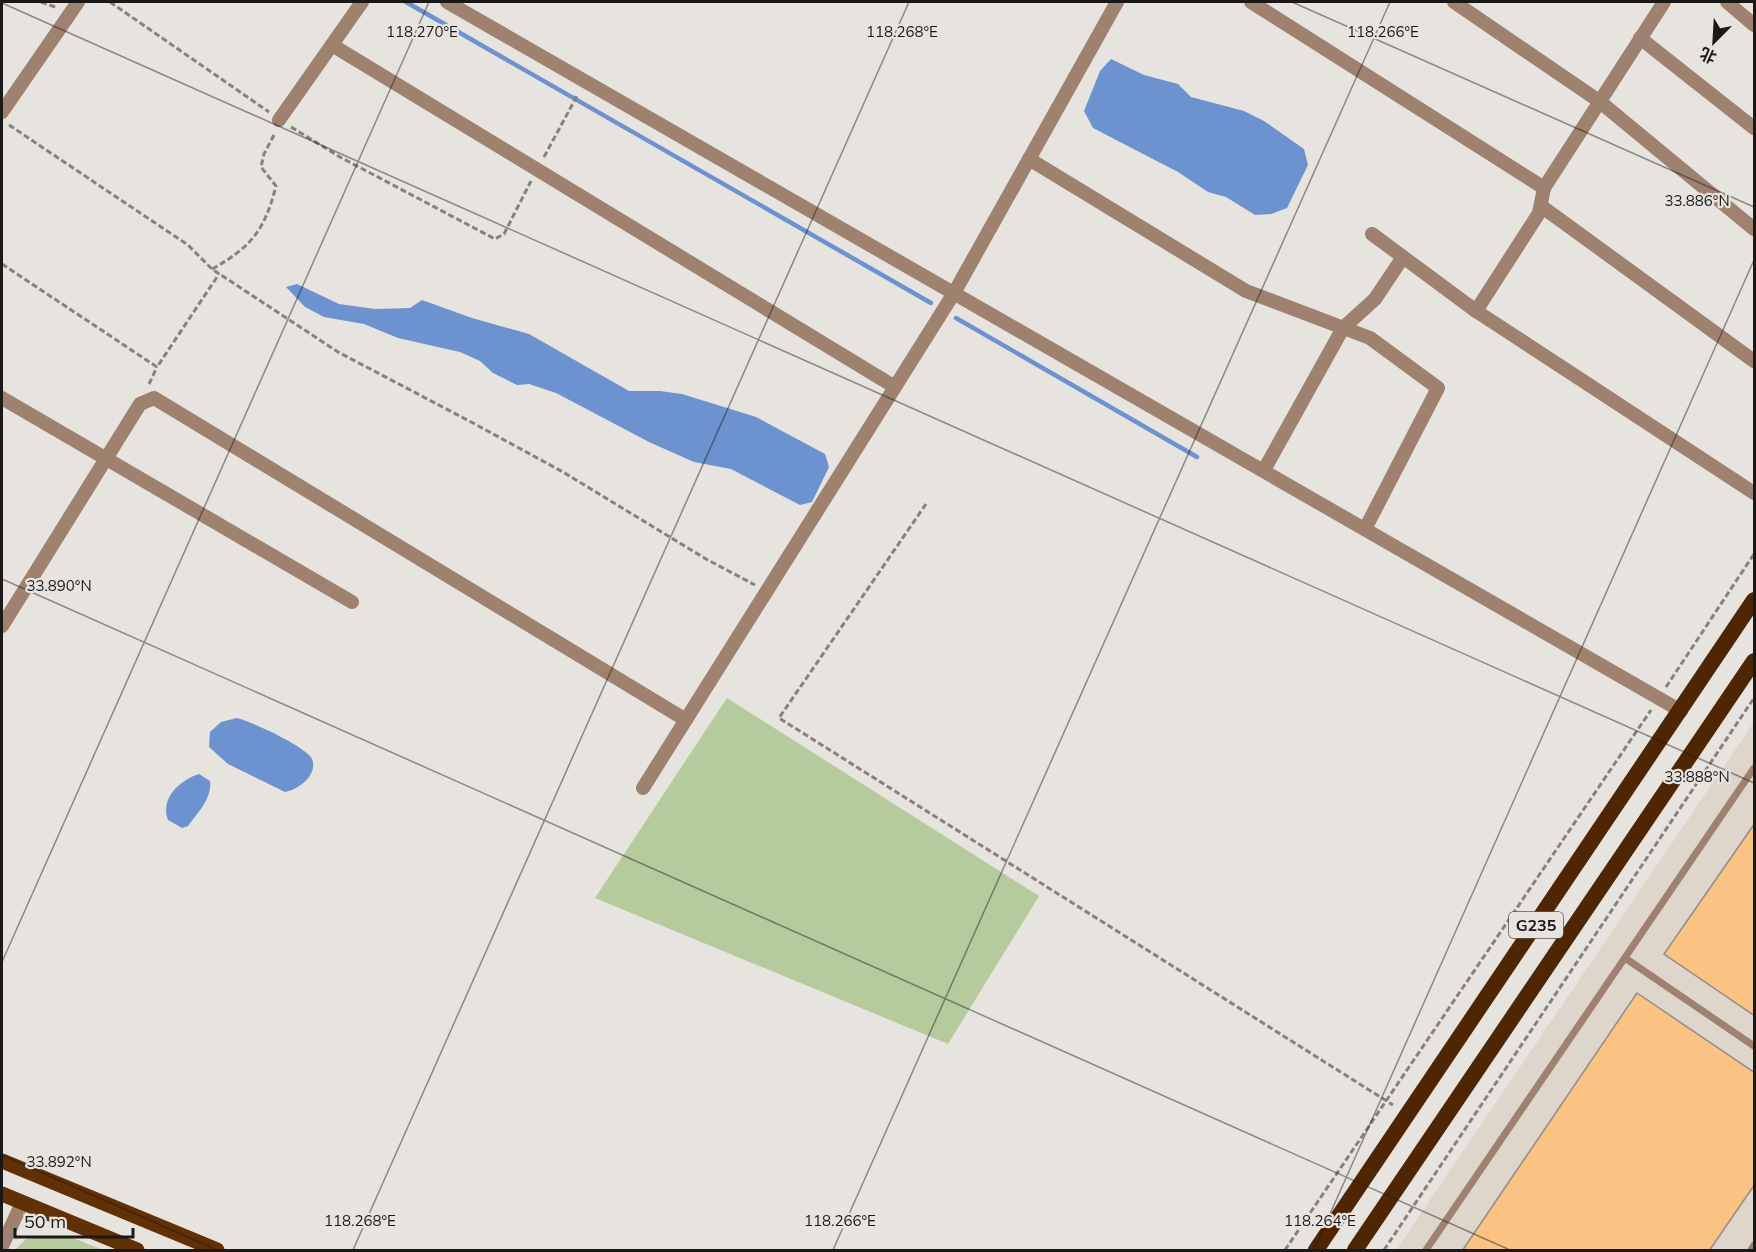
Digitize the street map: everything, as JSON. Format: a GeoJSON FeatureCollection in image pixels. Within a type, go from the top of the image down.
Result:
{"type":"FeatureCollection","features":[{"type":"Feature","properties":{"kind":"highway","name":"G235"},"geometry":{"type":"LineString","coordinates":[[1316,1251],[1755,600]]}},
{"type":"Feature","properties":{"kind":"highway","name":"G235"},"geometry":{"type":"LineString","coordinates":[[1355,1251],[1755,661]]}},
{"type":"Feature","properties":{"kind":"main road"},"geometry":{"type":"LineString","coordinates":[[2,1161],[217,1251]]}},
{"type":"Feature","properties":{"kind":"main road"},"geometry":{"type":"LineString","coordinates":[[2,1194],[136,1251]]}},
{"type":"Feature","properties":{"kind":"street"},"geometry":{"type":"LineString","coordinates":[[2,112],[78,2]]}},
{"type":"Feature","properties":{"kind":"street"},"geometry":{"type":"LineString","coordinates":[[279,120],[362,2]]}},
{"type":"Feature","properties":{"kind":"street"},"geometry":{"type":"LineString","coordinates":[[447,2],[1681,711]]}},
{"type":"Feature","properties":{"kind":"street"},"geometry":{"type":"LineString","coordinates":[[643,788],[954,293],[1117,2]]}},
{"type":"Feature","properties":{"kind":"street"},"geometry":{"type":"LineString","coordinates":[[1251,2],[1544,188]]}},
{"type":"Feature","properties":{"kind":"street"},"geometry":{"type":"LineString","coordinates":[[1454,2],[1599,102],[1755,229]]}},
{"type":"Feature","properties":{"kind":"street"},"geometry":{"type":"LineString","coordinates":[[1727,2],[1755,25]]}},
{"type":"Feature","properties":{"kind":"street"},"geometry":{"type":"LineString","coordinates":[[1476,311],[1539,213],[1544,188],[1661,3]]}},
{"type":"Feature","properties":{"kind":"street"},"geometry":{"type":"LineString","coordinates":[[1640,38],[1755,128]]}},
{"type":"Feature","properties":{"kind":"street"},"geometry":{"type":"LineString","coordinates":[[332,45],[895,387]]}},
{"type":"Feature","properties":{"kind":"street"},"geometry":{"type":"LineString","coordinates":[[1029,159],[1246,291],[1370,338],[1438,388],[1365,528]]}},
{"type":"Feature","properties":{"kind":"street"},"geometry":{"type":"LineString","coordinates":[[1541,206],[1755,361]]}},
{"type":"Feature","properties":{"kind":"street"},"geometry":{"type":"LineString","coordinates":[[1372,234],[1476,311],[1755,493]]}},
{"type":"Feature","properties":{"kind":"street"},"geometry":{"type":"LineString","coordinates":[[1264,470],[1344,328],[1375,299],[1403,257]]}},
{"type":"Feature","properties":{"kind":"street"},"geometry":{"type":"LineString","coordinates":[[2,398],[352,602]]}},
{"type":"Feature","properties":{"kind":"street"},"geometry":{"type":"LineString","coordinates":[[2,626],[140,404],[154,398],[686,720]]}},
{"type":"Feature","properties":{"kind":"street"},"geometry":{"type":"LineString","coordinates":[[2,1246],[22,1203]]}},
{"type":"Feature","properties":{"kind":"lane"},"geometry":{"type":"LineString","coordinates":[[1426,1251],[1755,768]]}},
{"type":"Feature","properties":{"kind":"lane"},"geometry":{"type":"LineString","coordinates":[[1625,958],[1755,1046]]}},
{"type":"Feature","properties":{"kind":"lane"},"geometry":{"type":"LineString","coordinates":[[1751,1251],[1755,1245]]}},
{"type":"Feature","properties":{"kind":"path"},"geometry":{"type":"LineString","coordinates":[[110,2],[279,120],[340,158],[495,239],[504,234],[578,93]]}},
{"type":"Feature","properties":{"kind":"path"},"geometry":{"type":"LineString","coordinates":[[2,120],[188,245],[219,274],[338,352],[563,472],[706,559],[767,591]]}},
{"type":"Feature","properties":{"kind":"path"},"geometry":{"type":"LineString","coordinates":[[212,269],[242,251],[254,240],[264,224],[276,186],[261,167],[279,120]]}},
{"type":"Feature","properties":{"kind":"path"},"geometry":{"type":"LineString","coordinates":[[2,264],[157,367],[219,274]]}},
{"type":"Feature","properties":{"kind":"path"},"geometry":{"type":"LineString","coordinates":[[926,504],[779,718],[1408,1115]]}},
{"type":"Feature","properties":{"kind":"path"},"geometry":{"type":"LineString","coordinates":[[1285,1251],[1755,554]]}},
{"type":"Feature","properties":{"kind":"path"},"geometry":{"type":"LineString","coordinates":[[1384,1251],[1755,698]]}},
{"type":"Feature","properties":{"kind":"shaded area"},"geometry":{"type":"Polygon","coordinates":[[[1754,722],[1754,1250],[1396,1250],[1754,722]]]}},
{"type":"Feature","properties":{"kind":"green space"},"geometry":{"type":"Polygon","coordinates":[[[727,698],[1039,896],[948,1044],[595,898],[727,698]]]}},
{"type":"Feature","properties":{"kind":"green space"},"geometry":{"type":"Polygon","coordinates":[[[68,1236],[103,1250],[15,1250],[26,1239],[68,1236]]]}},
{"type":"Feature","properties":{"kind":"water"},"geometry":{"type":"Polygon","coordinates":[[[1111,59],[1144,75],[1178,84],[1191,97],[1244,111],[1264,121],[1304,149],[1308,165],[1287,208],[1271,214],[1255,215],[1226,197],[1208,192],[1178,172],[1093,128],[1084,111],[1100,71],[1111,59]]]}},
{"type":"Feature","properties":{"kind":"water"},"geometry":{"type":"Polygon","coordinates":[[[297,284],[339,304],[375,309],[410,308],[422,300],[472,318],[529,334],[629,391],[682,394],[756,417],[825,454],[829,467],[812,502],[800,505],[731,469],[694,462],[649,442],[556,393],[529,384],[517,385],[493,373],[480,361],[460,352],[398,338],[364,324],[324,317],[305,307],[286,287],[297,284]]]}},
{"type":"Feature","properties":{"kind":"water"},"geometry":{"type":"Polygon","coordinates":[[[237,718],[278,735],[307,754],[312,759],[313,766],[307,780],[298,787],[285,792],[228,764],[209,747],[210,732],[221,722],[237,718]]]}},
{"type":"Feature","properties":{"kind":"water"},"geometry":{"type":"Polygon","coordinates":[[[199,774],[210,781],[209,794],[204,805],[188,826],[182,828],[168,820],[166,812],[169,797],[179,785],[199,774]]]}},
{"type":"Feature","properties":{"kind":"building"},"geometry":{"type":"Polygon","coordinates":[[[1755,823],[1755,1016],[1664,954],[1755,823]]]}},
{"type":"Feature","properties":{"kind":"building"},"geometry":{"type":"Polygon","coordinates":[[[1637,993],[1755,1073],[1755,1184],[1709,1251],[1462,1251],[1637,993]]]}},
{"type":"Feature","properties":{"kind":"waterway"},"geometry":{"type":"LineString","coordinates":[[406,2],[931,303]]}},
{"type":"Feature","properties":{"kind":"waterway"},"geometry":{"type":"LineString","coordinates":[[956,318],[1197,457]]}}]}
